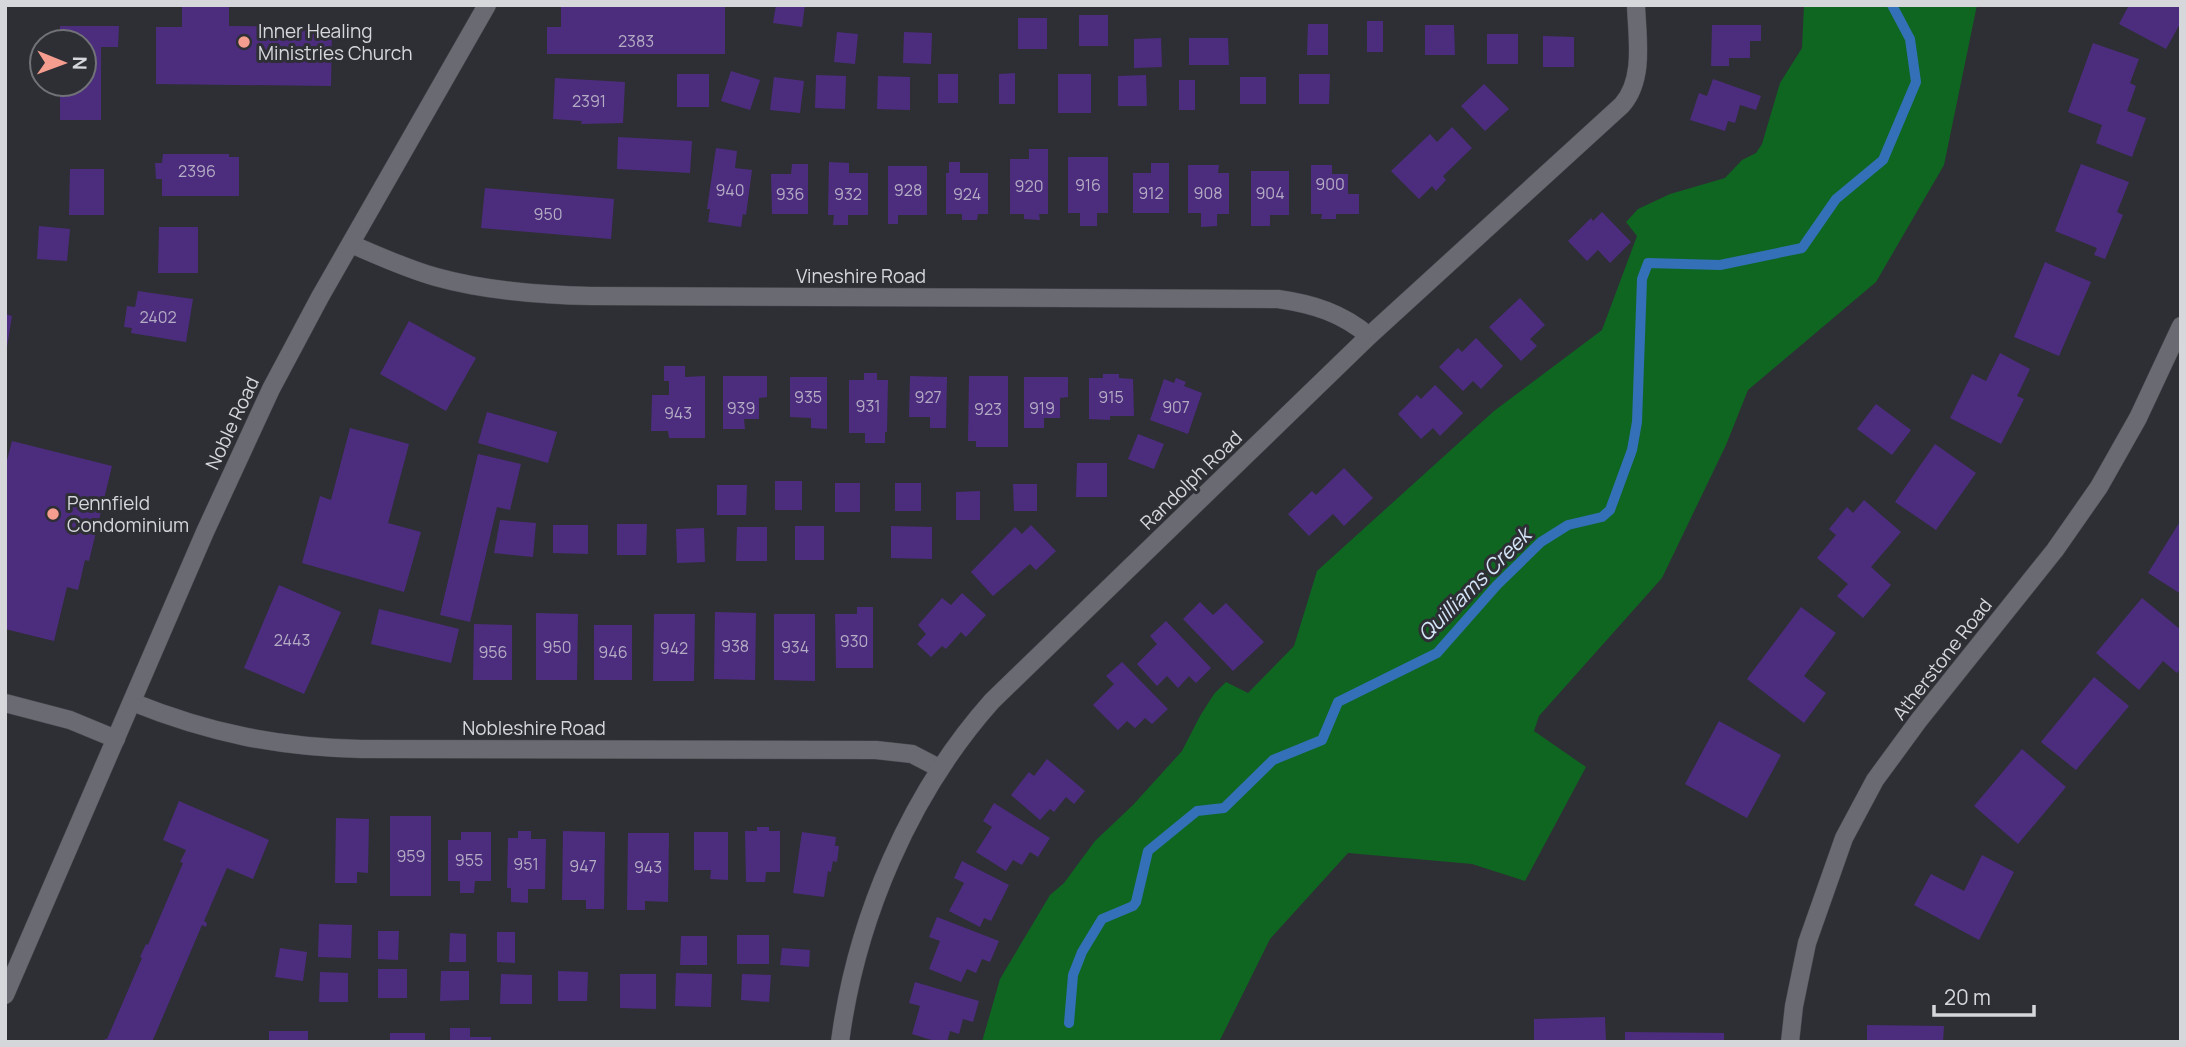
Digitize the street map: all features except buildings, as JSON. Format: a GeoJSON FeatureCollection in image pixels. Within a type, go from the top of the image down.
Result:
{"type":"FeatureCollection","features":[{"type":"Feature","properties":{"kind":"street","name":"Noble Road"},"geometry":{"type":"LineString","coordinates":[[5,995],[241,452],[284,364],[487,5]]}},
{"type":"Feature","properties":{"kind":"street","name":"Randolph Road"},"geometry":{"type":"LineString","coordinates":[[840,1042],[851,985],[871,915],[906,831],[939,768],[958,740],[992,701],[1369,337],[1627,99],[1636,77],[1636,5]]}},
{"type":"Feature","properties":{"kind":"street","name":"Vineshire Road"},"geometry":{"type":"LineString","coordinates":[[351,244],[438,278],[541,293],[592,296],[1278,299],[1320,307],[1351,322],[1369,337]]}},
{"type":"Feature","properties":{"kind":"street","name":"Atherstone Road"},"geometry":{"type":"LineString","coordinates":[[1790,1042],[1794,1006],[1807,943],[1844,838],[1875,780],[1919,720],[2055,550],[2099,487],[2138,418],[2181,326]]}},
{"type":"Feature","properties":{"kind":"street","name":"Nobleshire Road"},"geometry":{"type":"LineString","coordinates":[[132,702],[196,726],[264,741],[319,747],[876,750],[912,754],[939,768]]}},
{"type":"Feature","properties":{"kind":"street"},"geometry":{"type":"LineString","coordinates":[[5,703],[70,720],[116,738]]}},
{"type":"Feature","properties":{"kind":"green space"},"geometry":{"type":"Polygon","coordinates":[[[1804,5],[1977,5],[1944,165],[1876,282],[1748,390],[1726,445],[1662,578],[1539,716],[1534,731],[1586,767],[1525,881],[1472,864],[1348,853],[1270,939],[1219,1042],[982,1042],[1000,979],[1050,895],[1064,883],[1095,841],[1133,805],[1182,751],[1214,694],[1226,682],[1248,693],[1294,646],[1317,571],[1494,411],[1602,330],[1637,236],[1626,222],[1638,209],[1670,194],[1725,178],[1742,160],[1756,153],[1762,144],[1780,83],[1802,48],[1804,5]]]}},
{"type":"Feature","properties":{"kind":"waterway","name":"Quilliams Creek"},"geometry":{"type":"LineString","coordinates":[[1069,1023],[1073,975],[1082,952],[1102,919],[1133,906],[1136,902],[1148,851],[1197,811],[1224,808],[1273,760],[1322,740],[1338,702],[1437,653],[1497,585],[1541,542],[1568,525],[1602,517],[1610,510],[1632,450],[1637,422],[1642,279],[1648,263],[1720,265],[1802,248],[1836,199],[1883,160],[1916,82],[1910,39],[1892,5]]}},
{"type":"Feature","properties":{"kind":"place","name":"Inner Healing Ministries Church"},"geometry":{"type":"Point","coordinates":[244,42]}},
{"type":"Feature","properties":{"kind":"place","name":"Pennfield Condominium"},"geometry":{"type":"Point","coordinates":[53,514]}}]}
